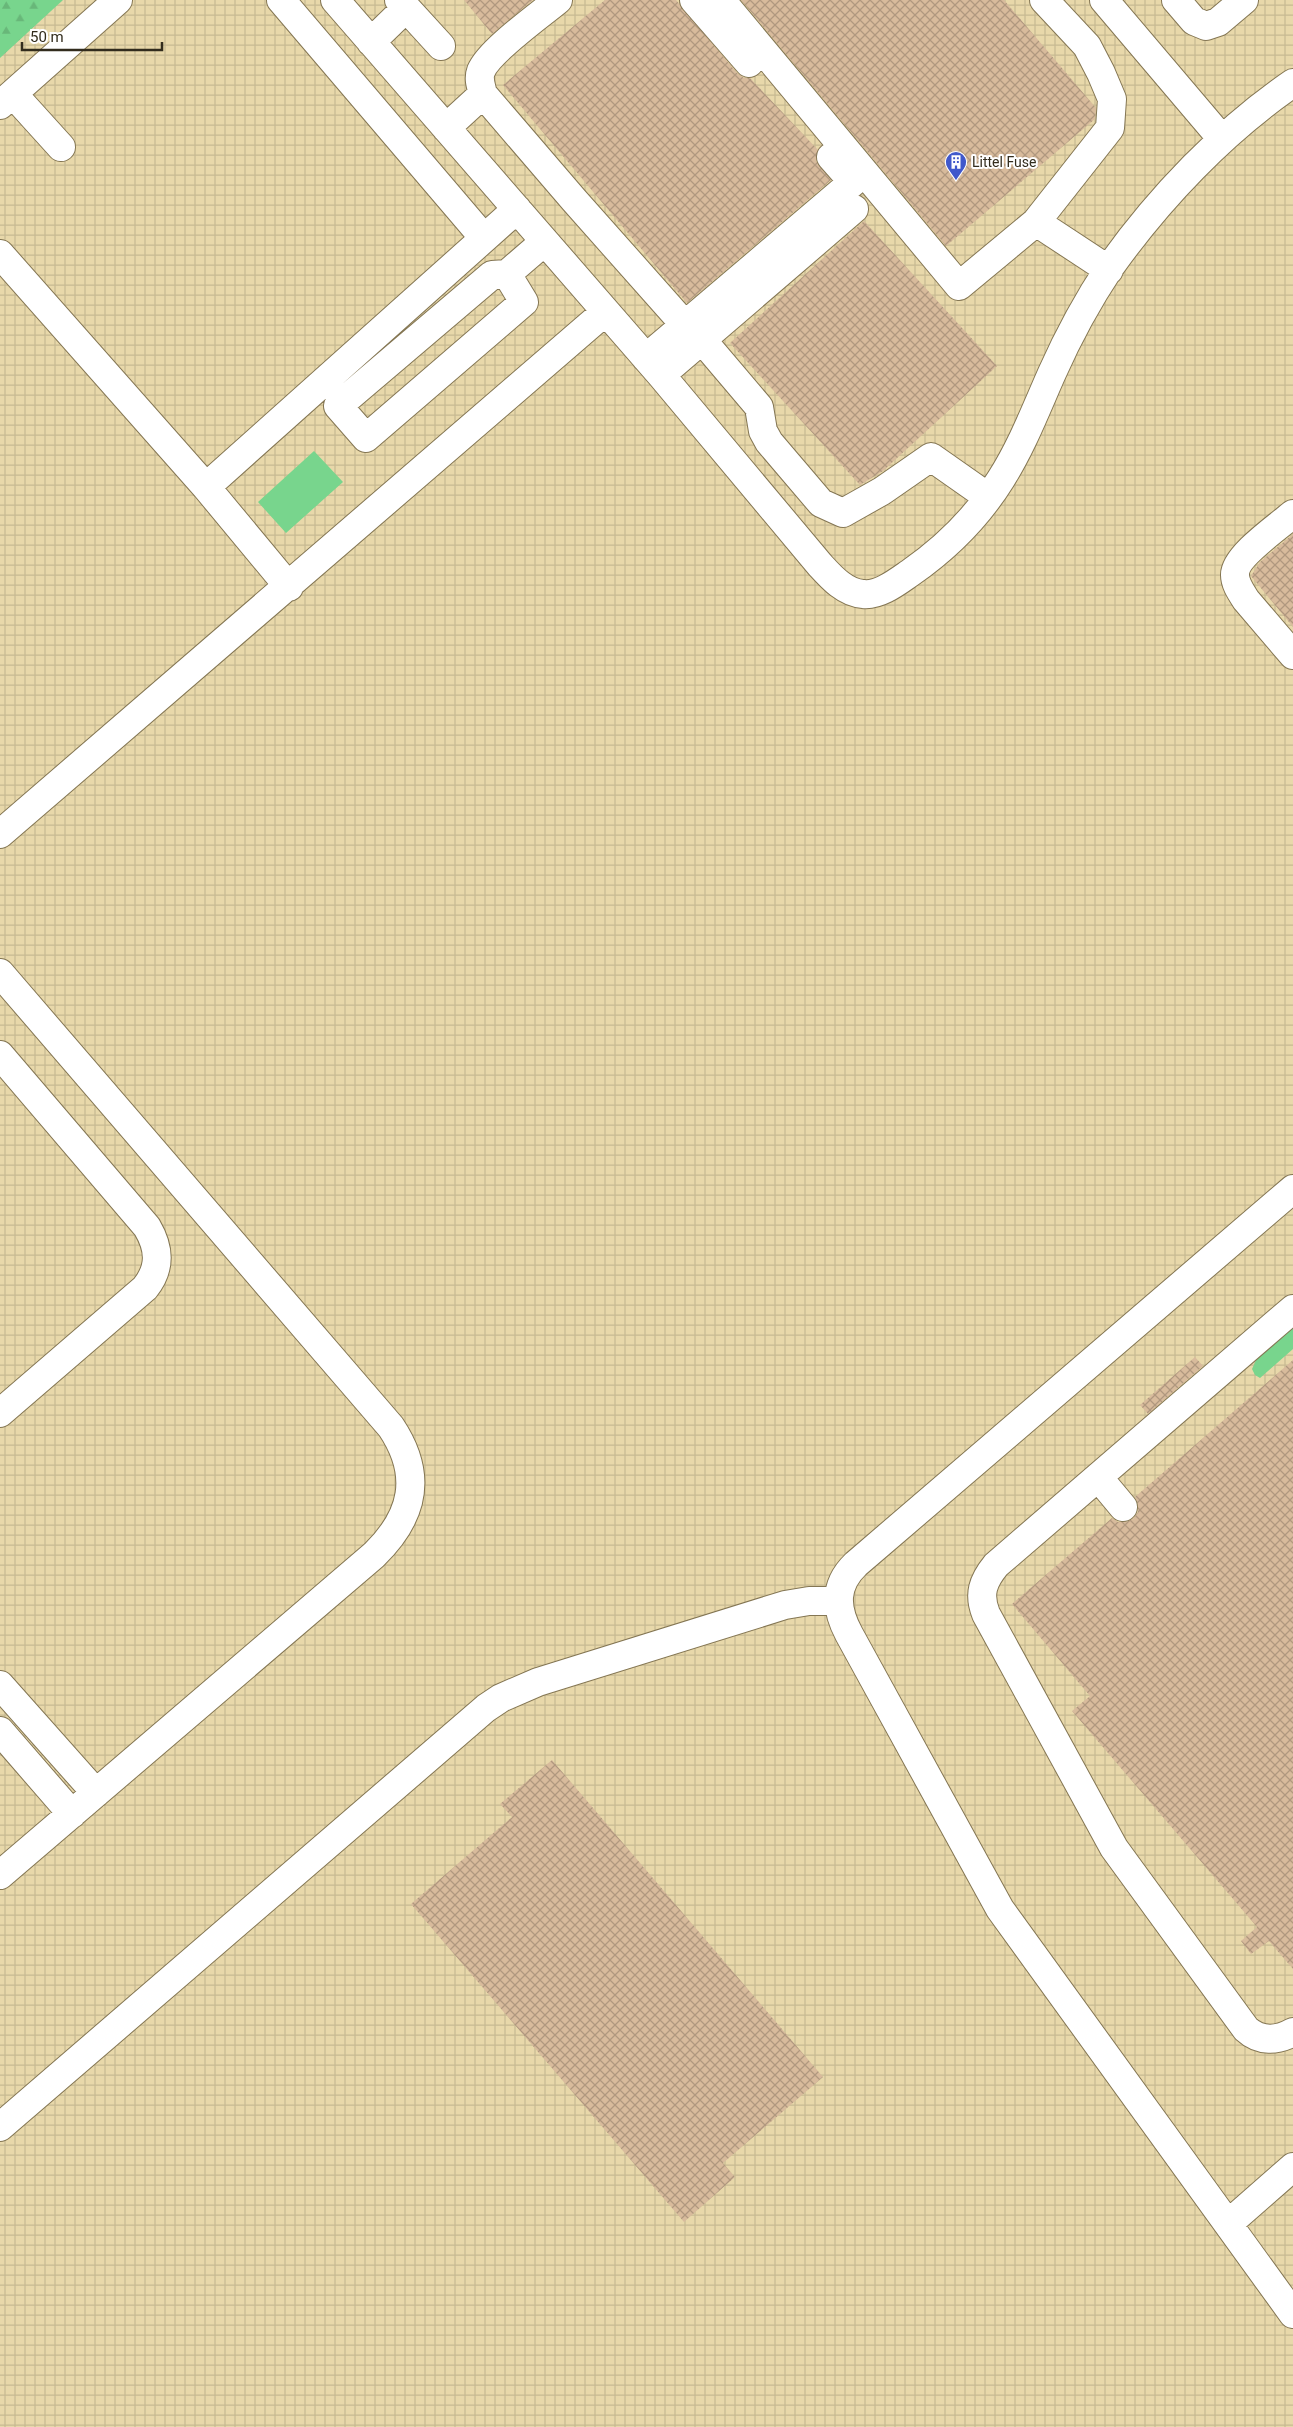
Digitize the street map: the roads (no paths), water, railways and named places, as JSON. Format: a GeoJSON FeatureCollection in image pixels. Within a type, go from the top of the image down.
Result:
{"type":"FeatureCollection","features":[{"type":"Feature","properties":{"kind":"street"},"geometry":{"type":"LineString","coordinates":[[61,147],[7,99],[118,0]]}},
{"type":"Feature","properties":{"kind":"street"},"geometry":{"type":"LineString","coordinates":[[281,0],[484,238]]}},
{"type":"Feature","properties":{"kind":"street"},"geometry":{"type":"LineString","coordinates":[[335,0],[654,366],[820,565],[834,579],[856,593],[863,594],[878,592],[914,570],[956,535],[988,497],[1013,458],[1067,342],[1109,270],[1135,234],[1191,170],[1222,139],[1255,111],[1293,83]]}},
{"type":"Feature","properties":{"kind":"street"},"geometry":{"type":"LineString","coordinates":[[558,0],[491,57],[482,71],[480,81],[483,94],[567,193],[759,407],[762,431],[769,442],[821,503],[843,513],[882,491],[930,457],[988,497]]}},
{"type":"Feature","properties":{"kind":"street"},"geometry":{"type":"LineString","coordinates":[[694,0],[853,182],[694,333]]}},
{"type":"Feature","properties":{"kind":"street"},"geometry":{"type":"LineString","coordinates":[[721,0],[959,286],[1036,222],[1110,128],[1112,99],[1087,46],[1044,0]]}},
{"type":"Feature","properties":{"kind":"street"},"geometry":{"type":"LineString","coordinates":[[1104,0],[1222,139]]}},
{"type":"Feature","properties":{"kind":"street"},"geometry":{"type":"LineString","coordinates":[[1176,0],[1194,21],[1206,26],[1218,22],[1244,0]]}},
{"type":"Feature","properties":{"kind":"street"},"geometry":{"type":"LineString","coordinates":[[371,42],[403,4],[441,46]]}},
{"type":"Feature","properties":{"kind":"street"},"geometry":{"type":"LineString","coordinates":[[446,128],[483,94]]}},
{"type":"Feature","properties":{"kind":"street"},"geometry":{"type":"LineString","coordinates":[[206,487],[516,209]]}},
{"type":"Feature","properties":{"kind":"street"},"geometry":{"type":"LineString","coordinates":[[654,366],[854,209]]}},
{"type":"Feature","properties":{"kind":"street"},"geometry":{"type":"LineString","coordinates":[[1036,222],[1109,270]]}},
{"type":"Feature","properties":{"kind":"street"},"geometry":{"type":"LineString","coordinates":[[507,274],[524,302],[366,438],[338,406],[492,275],[507,274],[544,242]]}},
{"type":"Feature","properties":{"kind":"street"},"geometry":{"type":"LineString","coordinates":[[0,254],[206,487],[289,587]]}},
{"type":"Feature","properties":{"kind":"street"},"geometry":{"type":"LineString","coordinates":[[0,834],[606,312]]}},
{"type":"Feature","properties":{"kind":"street"},"geometry":{"type":"LineString","coordinates":[[1293,514],[1240,559],[1235,575],[1240,591],[1246,600],[1293,654]]}},
{"type":"Feature","properties":{"kind":"street"},"geometry":{"type":"LineString","coordinates":[[0,973],[391,1427],[405,1452],[409,1472],[410,1493],[403,1520],[387,1542],[0,1875]]}},
{"type":"Feature","properties":{"kind":"street"},"geometry":{"type":"LineString","coordinates":[[0,1056],[147,1227],[157,1256],[154,1273],[145,1288],[0,1413]]}},
{"type":"Feature","properties":{"kind":"street"},"geometry":{"type":"LineString","coordinates":[[1293,1188],[856,1564],[841,1581],[838,1601],[843,1623],[848,1634],[1000,1909],[1293,2314]]}},
{"type":"Feature","properties":{"kind":"street"},"geometry":{"type":"LineString","coordinates":[[1293,1309],[996,1565],[984,1582],[982,1591],[983,1608],[1114,1848],[1242,2025],[1255,2036],[1272,2039],[1293,2032]]}},
{"type":"Feature","properties":{"kind":"street"},"geometry":{"type":"LineString","coordinates":[[1098,1477],[1124,1507]]}},
{"type":"Feature","properties":{"kind":"street"},"geometry":{"type":"LineString","coordinates":[[0,2128],[478,1714],[501,1698],[538,1682],[785,1605],[809,1601],[838,1601]]}},
{"type":"Feature","properties":{"kind":"street"},"geometry":{"type":"LineString","coordinates":[[0,1685],[96,1793]]}},
{"type":"Feature","properties":{"kind":"street"},"geometry":{"type":"LineString","coordinates":[[0,1731],[72,1814]]}},
{"type":"Feature","properties":{"kind":"street"},"geometry":{"type":"LineString","coordinates":[[1228,2224],[1293,2167]]}},
{"type":"Feature","properties":{"kind":"place","name":"Littel Fuse"},"geometry":{"type":"Point","coordinates":[956,181]}}]}
